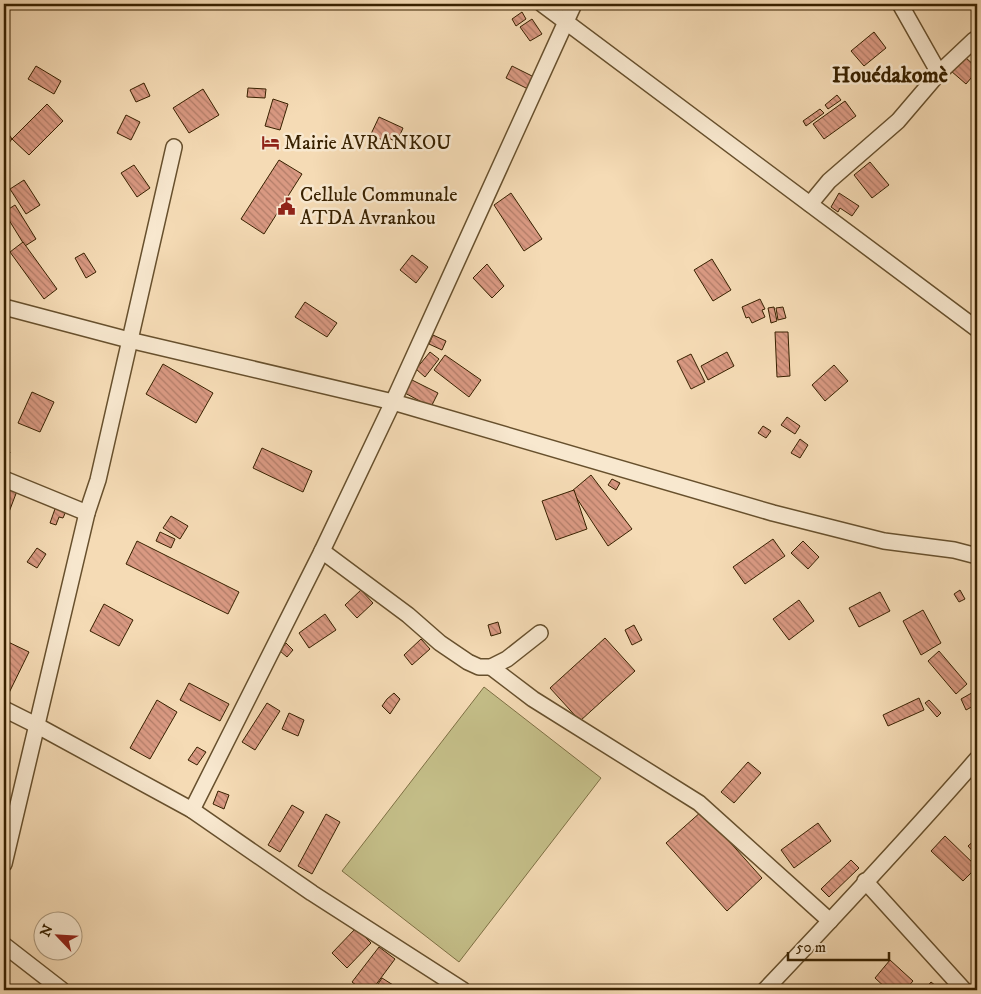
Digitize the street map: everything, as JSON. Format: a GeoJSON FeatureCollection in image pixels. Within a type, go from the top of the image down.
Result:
{"type":"FeatureCollection","features":[{"type":"Feature","properties":{"kind":"street"},"geometry":{"type":"LineString","coordinates":[[542,4],[977,329]]}},
{"type":"Feature","properties":{"kind":"street"},"geometry":{"type":"LineString","coordinates":[[192,810],[322,551],[393,402],[574,4]]}},
{"type":"Feature","properties":{"kind":"street"},"geometry":{"type":"LineString","coordinates":[[900,4],[939,73]]}},
{"type":"Feature","properties":{"kind":"street"},"geometry":{"type":"LineString","coordinates":[[810,204],[829,181],[898,121],[939,73],[974,40]]}},
{"type":"Feature","properties":{"kind":"street"},"geometry":{"type":"LineString","coordinates":[[4,864],[87,513],[98,480],[174,147]]}},
{"type":"Feature","properties":{"kind":"street"},"geometry":{"type":"LineString","coordinates":[[4,307],[129,340],[393,402],[773,513],[884,541],[954,550],[977,556]]}},
{"type":"Feature","properties":{"kind":"street"},"geometry":{"type":"LineString","coordinates":[[4,479],[87,513]]}},
{"type":"Feature","properties":{"kind":"street"},"geometry":{"type":"LineString","coordinates":[[322,551],[408,615],[440,643],[468,662],[479,667],[491,667],[507,659],[540,633]]}},
{"type":"Feature","properties":{"kind":"street"},"geometry":{"type":"LineString","coordinates":[[491,667],[533,699],[699,803],[830,921]]}},
{"type":"Feature","properties":{"kind":"street"},"geometry":{"type":"LineString","coordinates":[[4,709],[192,810],[312,893],[464,990]]}},
{"type":"Feature","properties":{"kind":"street"},"geometry":{"type":"LineString","coordinates":[[764,990],[908,837],[977,759]]}},
{"type":"Feature","properties":{"kind":"street"},"geometry":{"type":"LineString","coordinates":[[865,881],[964,990]]}},
{"type":"Feature","properties":{"kind":"street"},"geometry":{"type":"LineString","coordinates":[[4,945],[62,990]]}},
{"type":"Feature","properties":{"kind":"shaded area"},"geometry":{"type":"Polygon","coordinates":[[[484,687],[601,778],[459,962],[342,871],[484,687]]]}},
{"type":"Feature","properties":{"kind":"building"},"geometry":{"type":"Polygon","coordinates":[[[522,12],[526,19],[516,26],[512,19],[522,12]]]}},
{"type":"Feature","properties":{"kind":"building"},"geometry":{"type":"Polygon","coordinates":[[[532,19],[542,34],[530,41],[520,27],[532,19]]]}},
{"type":"Feature","properties":{"kind":"building"},"geometry":{"type":"Polygon","coordinates":[[[874,32],[886,48],[864,66],[851,51],[874,32]]]}},
{"type":"Feature","properties":{"kind":"building"},"geometry":{"type":"Polygon","coordinates":[[[964,56],[977,68],[977,71],[966,84],[951,71],[964,56]]]}},
{"type":"Feature","properties":{"kind":"building"},"geometry":{"type":"Polygon","coordinates":[[[36,66],[61,81],[54,94],[28,79],[36,66]]]}},
{"type":"Feature","properties":{"kind":"building"},"geometry":{"type":"Polygon","coordinates":[[[512,66],[534,77],[528,89],[506,78],[512,66]]]}},
{"type":"Feature","properties":{"kind":"building"},"geometry":{"type":"Polygon","coordinates":[[[144,83],[150,96],[136,102],[130,90],[144,83]]]}},
{"type":"Feature","properties":{"kind":"building"},"geometry":{"type":"Polygon","coordinates":[[[248,88],[266,89],[265,98],[247,97],[248,88]]]}},
{"type":"Feature","properties":{"kind":"building"},"geometry":{"type":"Polygon","coordinates":[[[203,89],[219,115],[189,133],[173,108],[203,89]]]}},
{"type":"Feature","properties":{"kind":"building"},"geometry":{"type":"Polygon","coordinates":[[[837,95],[841,100],[828,109],[825,105],[837,95]]]}},
{"type":"Feature","properties":{"kind":"building"},"geometry":{"type":"Polygon","coordinates":[[[273,99],[288,104],[280,130],[265,126],[273,99]]]}},
{"type":"Feature","properties":{"kind":"building"},"geometry":{"type":"Polygon","coordinates":[[[845,101],[856,116],[824,139],[813,124],[845,101]]]}},
{"type":"Feature","properties":{"kind":"building"},"geometry":{"type":"Polygon","coordinates":[[[47,104],[63,121],[29,155],[12,139],[47,104]]]}},
{"type":"Feature","properties":{"kind":"building"},"geometry":{"type":"Polygon","coordinates":[[[820,109],[824,113],[806,126],[803,121],[820,109]]]}},
{"type":"Feature","properties":{"kind":"building"},"geometry":{"type":"Polygon","coordinates":[[[126,115],[140,122],[131,140],[117,133],[126,115]]]}},
{"type":"Feature","properties":{"kind":"building"},"geometry":{"type":"Polygon","coordinates":[[[379,117],[403,128],[397,142],[386,137],[384,141],[371,134],[379,117]]]}},
{"type":"Feature","properties":{"kind":"building"},"geometry":{"type":"Polygon","coordinates":[[[4,127],[12,139],[5,148],[4,146],[4,127]]]}},
{"type":"Feature","properties":{"kind":"building"},"geometry":{"type":"Polygon","coordinates":[[[279,160],[302,174],[264,234],[241,219],[279,160]]]}},
{"type":"Feature","properties":{"kind":"building"},"geometry":{"type":"Polygon","coordinates":[[[870,162],[889,185],[872,198],[854,175],[870,162]]]}},
{"type":"Feature","properties":{"kind":"building"},"geometry":{"type":"Polygon","coordinates":[[[134,165],[150,188],[137,197],[121,173],[134,165]]]}},
{"type":"Feature","properties":{"kind":"building"},"geometry":{"type":"Polygon","coordinates":[[[24,180],[40,205],[26,214],[10,189],[24,180]]]}},
{"type":"Feature","properties":{"kind":"building"},"geometry":{"type":"Polygon","coordinates":[[[511,193],[542,239],[524,251],[494,205],[511,193]]]}},
{"type":"Feature","properties":{"kind":"building"},"geometry":{"type":"Polygon","coordinates":[[[839,193],[859,206],[852,216],[840,208],[838,212],[831,207],[839,193]]]}},
{"type":"Feature","properties":{"kind":"building"},"geometry":{"type":"Polygon","coordinates":[[[15,205],[36,239],[25,246],[4,212],[15,205]]]}},
{"type":"Feature","properties":{"kind":"building"},"geometry":{"type":"Polygon","coordinates":[[[23,242],[57,289],[44,299],[10,252],[23,242]]]}},
{"type":"Feature","properties":{"kind":"building"},"geometry":{"type":"Polygon","coordinates":[[[84,253],[96,272],[86,278],[75,258],[84,253]]]}},
{"type":"Feature","properties":{"kind":"building"},"geometry":{"type":"Polygon","coordinates":[[[412,255],[428,267],[416,283],[400,270],[412,255]]]}},
{"type":"Feature","properties":{"kind":"building"},"geometry":{"type":"Polygon","coordinates":[[[712,259],[731,290],[713,301],[694,270],[712,259]]]}},
{"type":"Feature","properties":{"kind":"building"},"geometry":{"type":"Polygon","coordinates":[[[487,264],[504,286],[492,298],[473,278],[487,264]]]}},
{"type":"Feature","properties":{"kind":"building"},"geometry":{"type":"Polygon","coordinates":[[[760,299],[765,309],[762,310],[765,317],[752,323],[749,317],[746,318],[742,307],[760,299]]]}},
{"type":"Feature","properties":{"kind":"building"},"geometry":{"type":"Polygon","coordinates":[[[305,302],[337,323],[327,337],[295,317],[305,302]]]}},
{"type":"Feature","properties":{"kind":"building"},"geometry":{"type":"Polygon","coordinates":[[[774,307],[777,321],[771,323],[768,308],[774,307]]]}},
{"type":"Feature","properties":{"kind":"building"},"geometry":{"type":"Polygon","coordinates":[[[783,307],[786,318],[778,320],[776,308],[783,307]]]}},
{"type":"Feature","properties":{"kind":"building"},"geometry":{"type":"Polygon","coordinates":[[[775,332],[788,332],[790,376],[777,377],[775,332]]]}},
{"type":"Feature","properties":{"kind":"building"},"geometry":{"type":"Polygon","coordinates":[[[433,335],[446,341],[442,350],[429,344],[433,335]]]}},
{"type":"Feature","properties":{"kind":"building"},"geometry":{"type":"Polygon","coordinates":[[[430,352],[439,359],[425,377],[416,369],[430,352]]]}},
{"type":"Feature","properties":{"kind":"building"},"geometry":{"type":"Polygon","coordinates":[[[727,352],[734,366],[708,380],[701,366],[727,352]]]}},
{"type":"Feature","properties":{"kind":"building"},"geometry":{"type":"Polygon","coordinates":[[[691,354],[705,382],[691,389],[677,361],[691,354]]]}},
{"type":"Feature","properties":{"kind":"building"},"geometry":{"type":"Polygon","coordinates":[[[445,355],[481,380],[469,397],[434,370],[445,355]]]}},
{"type":"Feature","properties":{"kind":"building"},"geometry":{"type":"Polygon","coordinates":[[[163,364],[213,393],[196,423],[146,394],[163,364]]]}},
{"type":"Feature","properties":{"kind":"building"},"geometry":{"type":"Polygon","coordinates":[[[834,365],[848,381],[825,401],[812,385],[834,365]]]}},
{"type":"Feature","properties":{"kind":"building"},"geometry":{"type":"Polygon","coordinates":[[[410,379],[438,393],[431,407],[403,392],[410,379]]]}},
{"type":"Feature","properties":{"kind":"building"},"geometry":{"type":"Polygon","coordinates":[[[32,392],[54,402],[40,432],[18,423],[32,392]]]}},
{"type":"Feature","properties":{"kind":"building"},"geometry":{"type":"Polygon","coordinates":[[[787,417],[800,426],[795,434],[781,425],[787,417]]]}},
{"type":"Feature","properties":{"kind":"building"},"geometry":{"type":"Polygon","coordinates":[[[763,426],[771,431],[766,438],[758,433],[763,426]]]}},
{"type":"Feature","properties":{"kind":"building"},"geometry":{"type":"Polygon","coordinates":[[[800,439],[808,445],[800,458],[791,453],[800,439]]]}},
{"type":"Feature","properties":{"kind":"building"},"geometry":{"type":"Polygon","coordinates":[[[262,448],[312,471],[303,492],[253,468],[262,448]]]}},
{"type":"Feature","properties":{"kind":"building"},"geometry":{"type":"Polygon","coordinates":[[[4,449],[10,452],[5,465],[4,465],[4,449]]]}},
{"type":"Feature","properties":{"kind":"building"},"geometry":{"type":"Polygon","coordinates":[[[591,475],[632,529],[608,546],[572,491],[591,475]]]}},
{"type":"Feature","properties":{"kind":"building"},"geometry":{"type":"Polygon","coordinates":[[[612,479],[620,483],[616,490],[608,485],[612,479]]]}},
{"type":"Feature","properties":{"kind":"building"},"geometry":{"type":"Polygon","coordinates":[[[4,486],[17,491],[9,512],[4,509],[4,486]]]}},
{"type":"Feature","properties":{"kind":"building"},"geometry":{"type":"Polygon","coordinates":[[[574,490],[587,529],[556,540],[542,501],[574,490]]]}},
{"type":"Feature","properties":{"kind":"building"},"geometry":{"type":"Polygon","coordinates":[[[56,506],[67,509],[63,518],[59,517],[56,525],[50,523],[56,506]]]}},
{"type":"Feature","properties":{"kind":"building"},"geometry":{"type":"Polygon","coordinates":[[[171,516],[188,526],[180,539],[163,528],[171,516]]]}},
{"type":"Feature","properties":{"kind":"building"},"geometry":{"type":"Polygon","coordinates":[[[160,532],[175,539],[171,548],[156,541],[160,532]]]}},
{"type":"Feature","properties":{"kind":"building"},"geometry":{"type":"Polygon","coordinates":[[[773,539],[785,556],[745,584],[733,567],[773,539]]]}},
{"type":"Feature","properties":{"kind":"building"},"geometry":{"type":"Polygon","coordinates":[[[137,541],[239,592],[228,614],[126,564],[137,541]]]}},
{"type":"Feature","properties":{"kind":"building"},"geometry":{"type":"Polygon","coordinates":[[[803,541],[819,557],[808,569],[791,553],[803,541]]]}},
{"type":"Feature","properties":{"kind":"building"},"geometry":{"type":"Polygon","coordinates":[[[37,548],[46,554],[37,568],[27,562],[37,548]]]}},
{"type":"Feature","properties":{"kind":"building"},"geometry":{"type":"Polygon","coordinates":[[[361,590],[373,603],[357,618],[345,605],[361,590]]]}},
{"type":"Feature","properties":{"kind":"building"},"geometry":{"type":"Polygon","coordinates":[[[960,590],[965,599],[959,602],[954,594],[960,590]]]}},
{"type":"Feature","properties":{"kind":"building"},"geometry":{"type":"Polygon","coordinates":[[[880,592],[890,611],[859,627],[849,608],[880,592]]]}},
{"type":"Feature","properties":{"kind":"building"},"geometry":{"type":"Polygon","coordinates":[[[799,600],[814,621],[789,640],[773,619],[799,600]]]}},
{"type":"Feature","properties":{"kind":"building"},"geometry":{"type":"Polygon","coordinates":[[[104,604],[133,620],[119,646],[90,631],[104,604]]]}},
{"type":"Feature","properties":{"kind":"building"},"geometry":{"type":"Polygon","coordinates":[[[923,610],[941,643],[921,655],[903,621],[923,610]]]}},
{"type":"Feature","properties":{"kind":"building"},"geometry":{"type":"Polygon","coordinates":[[[325,614],[336,630],[309,648],[299,633],[325,614]]]}},
{"type":"Feature","properties":{"kind":"building"},"geometry":{"type":"Polygon","coordinates":[[[498,622],[501,633],[491,636],[488,625],[498,622]]]}},
{"type":"Feature","properties":{"kind":"building"},"geometry":{"type":"Polygon","coordinates":[[[634,625],[642,640],[632,645],[625,630],[634,625]]]}},
{"type":"Feature","properties":{"kind":"building"},"geometry":{"type":"Polygon","coordinates":[[[605,638],[635,671],[580,721],[550,688],[605,638]]]}},
{"type":"Feature","properties":{"kind":"building"},"geometry":{"type":"Polygon","coordinates":[[[421,639],[430,649],[412,665],[404,655],[421,639]]]}},
{"type":"Feature","properties":{"kind":"building"},"geometry":{"type":"Polygon","coordinates":[[[4,640],[29,652],[7,697],[4,695],[4,640]]]}},
{"type":"Feature","properties":{"kind":"building"},"geometry":{"type":"Polygon","coordinates":[[[286,643],[293,650],[287,657],[280,651],[286,643]]]}},
{"type":"Feature","properties":{"kind":"building"},"geometry":{"type":"Polygon","coordinates":[[[939,651],[967,684],[956,694],[928,661],[939,651]]]}},
{"type":"Feature","properties":{"kind":"building"},"geometry":{"type":"Polygon","coordinates":[[[189,683],[229,704],[220,721],[180,700],[189,683]]]}},
{"type":"Feature","properties":{"kind":"building"},"geometry":{"type":"Polygon","coordinates":[[[977,690],[977,704],[966,710],[961,699],[977,690]]]}},
{"type":"Feature","properties":{"kind":"building"},"geometry":{"type":"Polygon","coordinates":[[[394,693],[400,699],[390,714],[382,706],[394,693]]]}},
{"type":"Feature","properties":{"kind":"building"},"geometry":{"type":"Polygon","coordinates":[[[919,698],[924,710],[888,726],[883,715],[919,698]]]}},
{"type":"Feature","properties":{"kind":"building"},"geometry":{"type":"Polygon","coordinates":[[[157,700],[177,712],[150,759],[130,748],[157,700]]]}},
{"type":"Feature","properties":{"kind":"building"},"geometry":{"type":"Polygon","coordinates":[[[929,700],[941,713],[937,717],[925,703],[929,700]]]}},
{"type":"Feature","properties":{"kind":"building"},"geometry":{"type":"Polygon","coordinates":[[[267,703],[280,711],[255,750],[242,742],[267,703]]]}},
{"type":"Feature","properties":{"kind":"building"},"geometry":{"type":"Polygon","coordinates":[[[289,713],[304,720],[298,736],[282,729],[289,713]]]}},
{"type":"Feature","properties":{"kind":"building"},"geometry":{"type":"Polygon","coordinates":[[[197,747],[206,752],[197,765],[188,760],[197,747]]]}},
{"type":"Feature","properties":{"kind":"building"},"geometry":{"type":"Polygon","coordinates":[[[748,762],[761,773],[734,803],[721,792],[748,762]]]}},
{"type":"Feature","properties":{"kind":"building"},"geometry":{"type":"Polygon","coordinates":[[[218,791],[229,795],[224,809],[213,804],[218,791]]]}},
{"type":"Feature","properties":{"kind":"building"},"geometry":{"type":"Polygon","coordinates":[[[292,805],[304,812],[280,852],[268,845],[292,805]]]}},
{"type":"Feature","properties":{"kind":"building"},"geometry":{"type":"Polygon","coordinates":[[[702,811],[762,878],[727,911],[666,843],[702,811]]]}},
{"type":"Feature","properties":{"kind":"building"},"geometry":{"type":"Polygon","coordinates":[[[326,814],[340,822],[312,874],[298,866],[326,814]]]}},
{"type":"Feature","properties":{"kind":"building"},"geometry":{"type":"Polygon","coordinates":[[[818,823],[831,841],[794,868],[781,850],[818,823]]]}},
{"type":"Feature","properties":{"kind":"building"},"geometry":{"type":"Polygon","coordinates":[[[945,836],[977,867],[963,881],[931,851],[945,836]]]}},
{"type":"Feature","properties":{"kind":"building"},"geometry":{"type":"Polygon","coordinates":[[[977,838],[977,856],[968,846],[977,838]]]}},
{"type":"Feature","properties":{"kind":"building"},"geometry":{"type":"Polygon","coordinates":[[[851,860],[859,868],[829,897],[821,889],[851,860]]]}},
{"type":"Feature","properties":{"kind":"building"},"geometry":{"type":"Polygon","coordinates":[[[356,928],[371,943],[347,968],[332,953],[356,928]]]}},
{"type":"Feature","properties":{"kind":"building"},"geometry":{"type":"Polygon","coordinates":[[[379,947],[395,959],[372,990],[362,990],[352,982],[379,947]]]}},
{"type":"Feature","properties":{"kind":"building"},"geometry":{"type":"Polygon","coordinates":[[[890,960],[913,981],[905,990],[888,990],[875,978],[890,960]]]}},
{"type":"Feature","properties":{"kind":"building"},"geometry":{"type":"Polygon","coordinates":[[[382,978],[401,990],[374,990],[382,978]]]}},
{"type":"Feature","properties":{"kind":"building"},"geometry":{"type":"Polygon","coordinates":[[[931,982],[941,990],[924,990],[931,982]]]}},
{"type":"Feature","properties":{"kind":"place","name":"Mairie AVRANKOU"},"geometry":{"type":"Point","coordinates":[270,143]}},
{"type":"Feature","properties":{"kind":"place","name":"Cellule Communale ATDA Avrankou"},"geometry":{"type":"Point","coordinates":[286,206]}},
{"type":"Feature","properties":{"kind":"district","name":"Houédakomè"},"geometry":{"type":"Point","coordinates":[890,75]}}]}
